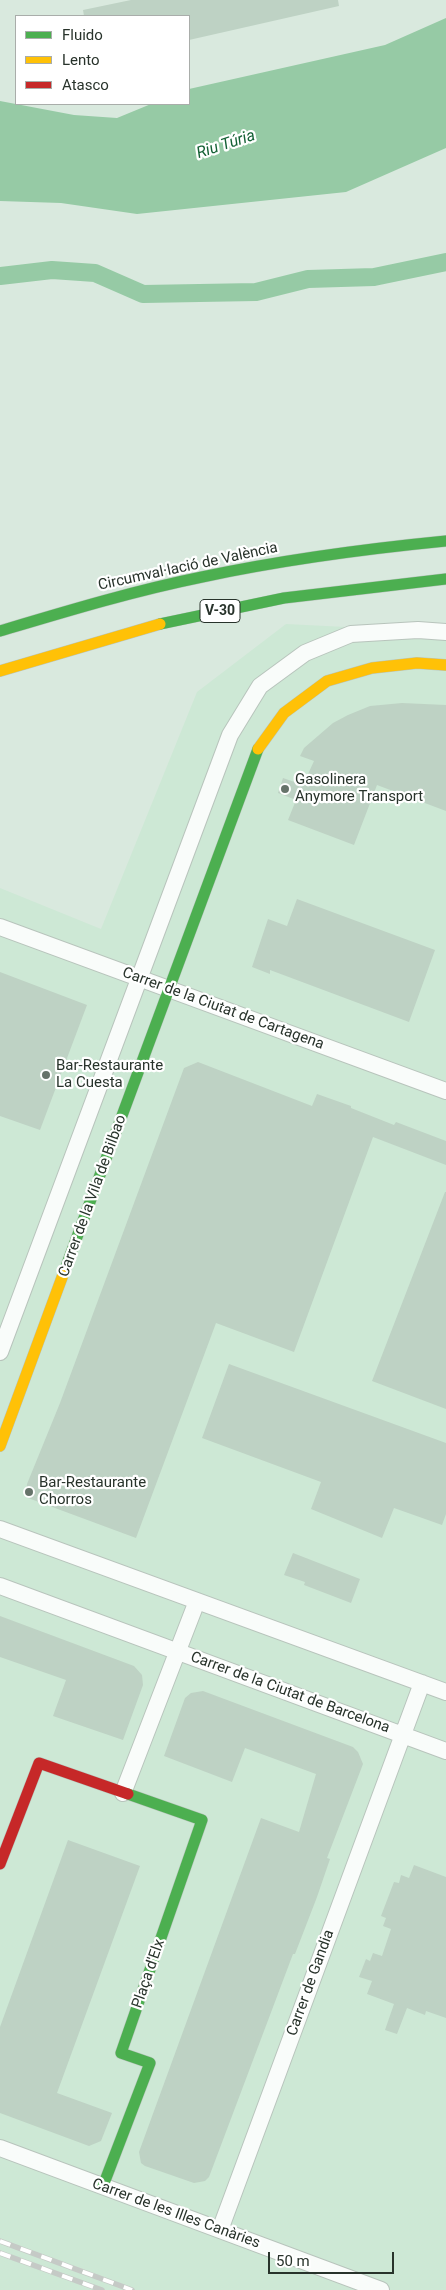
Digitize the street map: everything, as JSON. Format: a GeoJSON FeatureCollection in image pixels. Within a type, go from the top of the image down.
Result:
{"type":"FeatureCollection","features":[{"type":"Feature","properties":{"kind":"main road","name":"Circumval·lació de València"},"geometry":{"type":"LineString","coordinates":[[0,631],[84,605],[231,571],[373,548],[446,542]]}},
{"type":"Feature","properties":{"kind":"main road","name":"V-30"},"geometry":{"type":"LineString","coordinates":[[0,671],[87,643],[232,608],[372,586],[446,579]]}},
{"type":"Feature","properties":{"kind":"main road","name":"Carrer de la Vila de Bilbao"},"geometry":{"type":"LineString","coordinates":[[0,1446],[258,748],[284,713],[327,681],[372,668],[417,662],[446,665]]}},
{"type":"Feature","properties":{"kind":"main road","name":"Plaça d'Elx"},"geometry":{"type":"LineString","coordinates":[[0,1864],[39,1763],[202,1820],[121,2054],[150,2063],[103,2186]]}},
{"type":"Feature","properties":{"kind":"street"},"geometry":{"type":"LineString","coordinates":[[0,1352],[230,735],[260,686],[304,653],[351,634],[418,630],[446,632]]}},
{"type":"Feature","properties":{"kind":"street","name":"Carrer de la Ciutat de Cartagena"},"geometry":{"type":"LineString","coordinates":[[0,927],[446,1091]]}},
{"type":"Feature","properties":{"kind":"street"},"geometry":{"type":"LineString","coordinates":[[0,1529],[446,1692]]}},
{"type":"Feature","properties":{"kind":"street","name":"Carrer de la Ciutat de Barcelona"},"geometry":{"type":"LineString","coordinates":[[0,1586],[446,1751]]}},
{"type":"Feature","properties":{"kind":"street","name":"Carrer de la Ciutat de Barcelona"},"geometry":{"type":"LineString","coordinates":[[178,1652],[197,1601]]}},
{"type":"Feature","properties":{"kind":"street"},"geometry":{"type":"LineString","coordinates":[[123,1792],[178,1652]]}},
{"type":"Feature","properties":{"kind":"street","name":"Carrer de la Ciutat de Barcelona"},"geometry":{"type":"LineString","coordinates":[[402,1735],[422,1683]]}},
{"type":"Feature","properties":{"kind":"street","name":"Carrer de Gandia"},"geometry":{"type":"LineString","coordinates":[[220,2230],[402,1735]]}},
{"type":"Feature","properties":{"kind":"street","name":"Carrer de les Illes Canàries"},"geometry":{"type":"LineString","coordinates":[[0,2148],[381,2290]]}},
{"type":"Feature","properties":{"kind":"shaded area"},"geometry":{"type":"Polygon","coordinates":[[[286,624],[446,632],[446,2290],[0,2290],[0,888],[101,929],[197,692],[286,624]]]}},
{"type":"Feature","properties":{"kind":"water","name":"Riu Túria"},"geometry":{"type":"Polygon","coordinates":[[[446,18],[446,148],[346,192],[137,214],[61,203],[0,201],[0,101],[74,115],[117,118],[149,105],[190,105],[190,89],[385,45],[446,18]]]}},
{"type":"Feature","properties":{"kind":"building"},"geometry":{"type":"Polygon","coordinates":[[[131,0],[338,0],[339,6],[190,40],[190,15],[84,15],[83,10],[131,0]]]}},
{"type":"Feature","properties":{"kind":"building"},"geometry":{"type":"Polygon","coordinates":[[[402,703],[446,705],[446,811],[377,785],[354,845],[288,820],[296,800],[278,793],[283,778],[303,785],[314,761],[300,756],[304,748],[333,723],[348,715],[370,706],[402,703]]]}},
{"type":"Feature","properties":{"kind":"building"},"geometry":{"type":"Polygon","coordinates":[[[297,899],[435,950],[409,1022],[270,970],[270,974],[252,967],[268,919],[287,926],[297,899]]]}},
{"type":"Feature","properties":{"kind":"building"},"geometry":{"type":"Polygon","coordinates":[[[0,972],[87,1005],[40,1130],[0,1116],[0,972]]]}},
{"type":"Feature","properties":{"kind":"building"},"geometry":{"type":"Polygon","coordinates":[[[198,1062],[312,1106],[317,1094],[351,1106],[351,1108],[394,1125],[396,1122],[446,1141],[446,1165],[373,1137],[294,1352],[216,1323],[136,1538],[28,1498],[26,1493],[27,1484],[60,1403],[184,1068],[198,1062]]]}},
{"type":"Feature","properties":{"kind":"building"},"geometry":{"type":"Polygon","coordinates":[[[446,1192],[446,1409],[372,1381],[446,1192]]]}},
{"type":"Feature","properties":{"kind":"building"},"geometry":{"type":"Polygon","coordinates":[[[229,1364],[446,1443],[446,1514],[442,1525],[394,1508],[382,1538],[311,1509],[321,1482],[202,1438],[229,1364]]]}},
{"type":"Feature","properties":{"kind":"building"},"geometry":{"type":"Polygon","coordinates":[[[293,1553],[360,1579],[351,1603],[304,1585],[305,1582],[284,1575],[293,1553]]]}},
{"type":"Feature","properties":{"kind":"building"},"geometry":{"type":"Polygon","coordinates":[[[0,1616],[134,1666],[142,1675],[143,1685],[123,1740],[53,1716],[66,1680],[0,1657],[0,1616]]]}},
{"type":"Feature","properties":{"kind":"building"},"geometry":{"type":"Polygon","coordinates":[[[203,1691],[353,1747],[358,1752],[363,1764],[327,1858],[330,1859],[317,1897],[295,1954],[293,1954],[209,2177],[205,2181],[194,2183],[145,2166],[141,2163],[139,2152],[261,1818],[299,1832],[316,1774],[245,1748],[232,1782],[164,1756],[185,1698],[191,1693],[203,1691]]]}},
{"type":"Feature","properties":{"kind":"building"},"geometry":{"type":"Polygon","coordinates":[[[68,1840],[140,1866],[57,2093],[112,2113],[101,2141],[89,2146],[0,2113],[0,2027],[68,1840]]]}},
{"type":"Feature","properties":{"kind":"building"},"geometry":{"type":"Polygon","coordinates":[[[414,1865],[446,1877],[446,2018],[426,2011],[425,2015],[407,2008],[397,2034],[385,2030],[394,2004],[367,1994],[372,1981],[359,1977],[366,1959],[370,1961],[373,1953],[382,1956],[391,1929],[383,1926],[386,1918],[381,1916],[394,1882],[399,1883],[401,1875],[409,1878],[414,1865]]]}},
{"type":"Feature","properties":{"kind":"waterway"},"geometry":{"type":"LineString","coordinates":[[0,276],[52,270],[95,273],[143,294],[256,292],[308,279],[374,277],[446,262]]}},
{"type":"Feature","properties":{"kind":"railway"},"geometry":{"type":"LineString","coordinates":[[0,2241],[132,2290]]}},
{"type":"Feature","properties":{"kind":"railway"},"geometry":{"type":"LineString","coordinates":[[0,2253],[102,2290]]}},
{"type":"Feature","properties":{"kind":"traffic: fast"},"geometry":{"type":"LineString","coordinates":[[0,631],[125,595],[232,571],[323,556],[446,541]]}},
{"type":"Feature","properties":{"kind":"traffic: fast"},"geometry":{"type":"LineString","coordinates":[[160,624],[284,598],[446,579]]}},
{"type":"Feature","properties":{"kind":"traffic: fast"},"geometry":{"type":"LineString","coordinates":[[64,1272],[258,749]]}},
{"type":"Feature","properties":{"kind":"traffic: fast"},"geometry":{"type":"LineString","coordinates":[[103,2186],[150,2063],[121,2053],[202,1820],[128,1794]]}},
{"type":"Feature","properties":{"kind":"traffic: slow"},"geometry":{"type":"LineString","coordinates":[[0,671],[160,624]]}},
{"type":"Feature","properties":{"kind":"traffic: slow"},"geometry":{"type":"LineString","coordinates":[[258,749],[284,713],[327,681],[372,668],[417,663],[446,665]]}},
{"type":"Feature","properties":{"kind":"traffic: slow"},"geometry":{"type":"LineString","coordinates":[[0,1446],[64,1272]]}},
{"type":"Feature","properties":{"kind":"traffic: jam"},"geometry":{"type":"LineString","coordinates":[[0,1864],[39,1763],[128,1794]]}},
{"type":"Feature","properties":{"kind":"place","name":"Gasolinera Anymore Transport"},"geometry":{"type":"Point","coordinates":[285,789]}},
{"type":"Feature","properties":{"kind":"place","name":"Bar-Restaurante La Cuesta"},"geometry":{"type":"Point","coordinates":[46,1075]}},
{"type":"Feature","properties":{"kind":"place","name":"Bar-Restaurante Chorros"},"geometry":{"type":"Point","coordinates":[29,1492]}}]}
